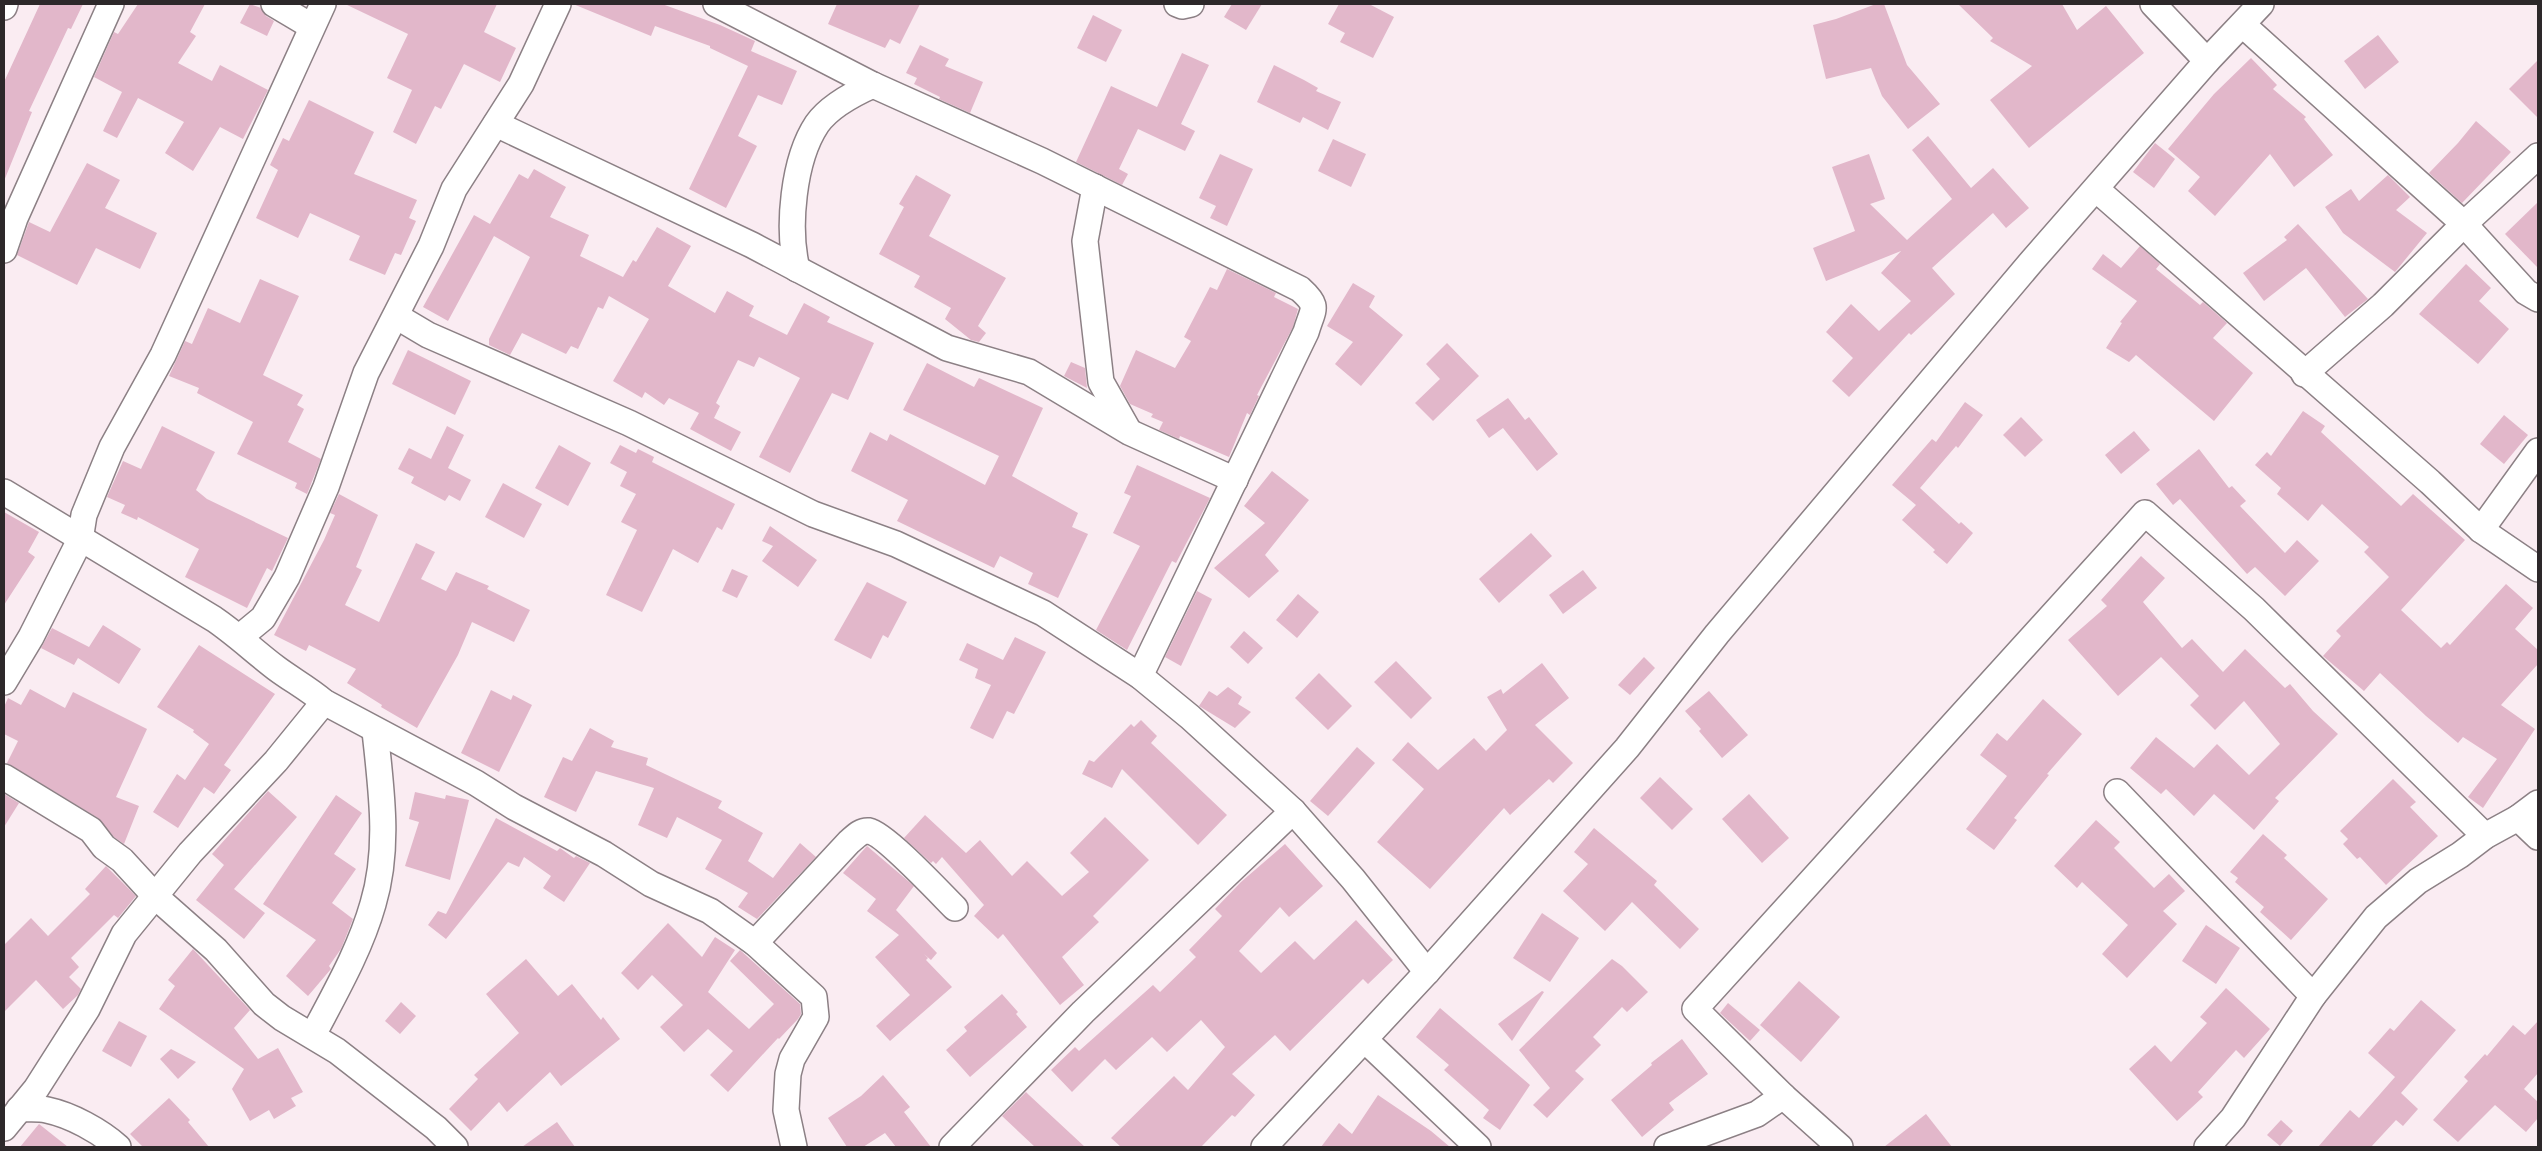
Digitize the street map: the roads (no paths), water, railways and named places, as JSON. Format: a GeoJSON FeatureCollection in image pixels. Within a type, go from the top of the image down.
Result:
{"type":"FeatureCollection","features":[{"type":"Feature","properties":{"kind":"street"},"geometry":{"type":"LineString","coordinates":[[4,250],[15,218],[111,4]]}},
{"type":"Feature","properties":{"kind":"street"},"geometry":{"type":"LineString","coordinates":[[274,4],[312,26]]}},
{"type":"Feature","properties":{"kind":"street"},"geometry":{"type":"LineString","coordinates":[[4,682],[30,637],[80,540],[84,515],[112,447],[163,355],[323,4]]}},
{"type":"Feature","properties":{"kind":"street"},"geometry":{"type":"LineString","coordinates":[[240,637],[263,618],[300,551],[326,487],[366,373],[431,246],[454,189],[496,124],[533,60],[558,4]]}},
{"type":"Feature","properties":{"kind":"street"},"geometry":{"type":"LineString","coordinates":[[716,4],[873,85],[1095,187],[1300,289],[1312,300],[1315,308],[1306,332],[1140,676]]}},
{"type":"Feature","properties":{"kind":"street"},"geometry":{"type":"LineString","coordinates":[[1177,4],[1182,6],[1191,4]]}},
{"type":"Feature","properties":{"kind":"street"},"geometry":{"type":"LineString","coordinates":[[2153,4],[2208,61]]}},
{"type":"Feature","properties":{"kind":"street"},"geometry":{"type":"LineString","coordinates":[[1264,1147],[1428,972],[1627,748],[1717,634],[2096,189],[2208,61],[2261,4]]}},
{"type":"Feature","properties":{"kind":"street"},"geometry":{"type":"LineString","coordinates":[[2242,25],[2464,224],[2526,292],[2538,299]]}},
{"type":"Feature","properties":{"kind":"street"},"geometry":{"type":"LineString","coordinates":[[797,269],[793,253],[793,213],[796,185],[808,141],[818,123],[859,91],[873,85]]}},
{"type":"Feature","properties":{"kind":"street"},"geometry":{"type":"LineString","coordinates":[[496,124],[752,245],[947,348],[1029,372],[1129,432],[1235,480]]}},
{"type":"Feature","properties":{"kind":"street"},"geometry":{"type":"LineString","coordinates":[[2304,374],[2383,304],[2464,224],[2538,156]]}},
{"type":"Feature","properties":{"kind":"street"},"geometry":{"type":"LineString","coordinates":[[1095,187],[1085,241],[1101,382],[1115,411],[1129,432]]}},
{"type":"Feature","properties":{"kind":"street"},"geometry":{"type":"LineString","coordinates":[[2096,189],[2304,374],[2430,482],[2481,530],[2538,569]]}},
{"type":"Feature","properties":{"kind":"street"},"geometry":{"type":"LineString","coordinates":[[396,316],[428,336],[629,424],[813,514],[896,544],[1043,613],[1140,676],[1190,717],[1293,811],[1353,879],[1428,972]]}},
{"type":"Feature","properties":{"kind":"street"},"geometry":{"type":"LineString","coordinates":[[2481,530],[2538,451]]}},
{"type":"Feature","properties":{"kind":"street"},"geometry":{"type":"LineString","coordinates":[[4,492],[80,540],[214,619],[240,637],[276,668],[309,689],[324,702],[375,731],[476,783],[514,807],[604,854],[651,884],[710,911],[755,943],[814,997],[816,1018],[792,1059],[788,1074],[786,1110],[794,1147]]}},
{"type":"Feature","properties":{"kind":"street"},"geometry":{"type":"LineString","coordinates":[[1840,1147],[1783,1096],[1695,1009],[2145,513],[2254,609],[2485,836]]}},
{"type":"Feature","properties":{"kind":"street"},"geometry":{"type":"LineString","coordinates":[[4,1128],[19,1109],[42,1099],[124,934],[190,853],[276,761],[324,702]]}},
{"type":"Feature","properties":{"kind":"street"},"geometry":{"type":"LineString","coordinates":[[313,1035],[355,954],[374,904],[381,857],[383,821],[375,731]]}},
{"type":"Feature","properties":{"kind":"street"},"geometry":{"type":"LineString","coordinates":[[4,777],[91,830],[104,847],[122,860],[156,896],[216,950],[264,1004],[282,1018],[337,1051],[429,1122],[455,1147]]}},
{"type":"Feature","properties":{"kind":"street"},"geometry":{"type":"LineString","coordinates":[[2117,792],[2312,996]]}},
{"type":"Feature","properties":{"kind":"street"},"geometry":{"type":"LineString","coordinates":[[2206,1147],[2233,1118],[2312,996],[2376,917],[2418,881],[2460,855],[2485,836],[2518,818],[2538,803]]}},
{"type":"Feature","properties":{"kind":"street"},"geometry":{"type":"LineString","coordinates":[[952,1147],[1083,1012],[1293,811]]}},
{"type":"Feature","properties":{"kind":"street"},"geometry":{"type":"LineString","coordinates":[[2518,818],[2538,837]]}},
{"type":"Feature","properties":{"kind":"street"},"geometry":{"type":"LineString","coordinates":[[755,943],[849,842],[862,831],[870,831],[888,844],[955,908]]}},
{"type":"Feature","properties":{"kind":"street"},"geometry":{"type":"LineString","coordinates":[[1366,1040],[1478,1147]]}},
{"type":"Feature","properties":{"kind":"street"},"geometry":{"type":"LineString","coordinates":[[1667,1147],[1756,1114],[1783,1096]]}},
{"type":"Feature","properties":{"kind":"street"},"geometry":{"type":"LineString","coordinates":[[42,1099],[118,1147]]}}]}
